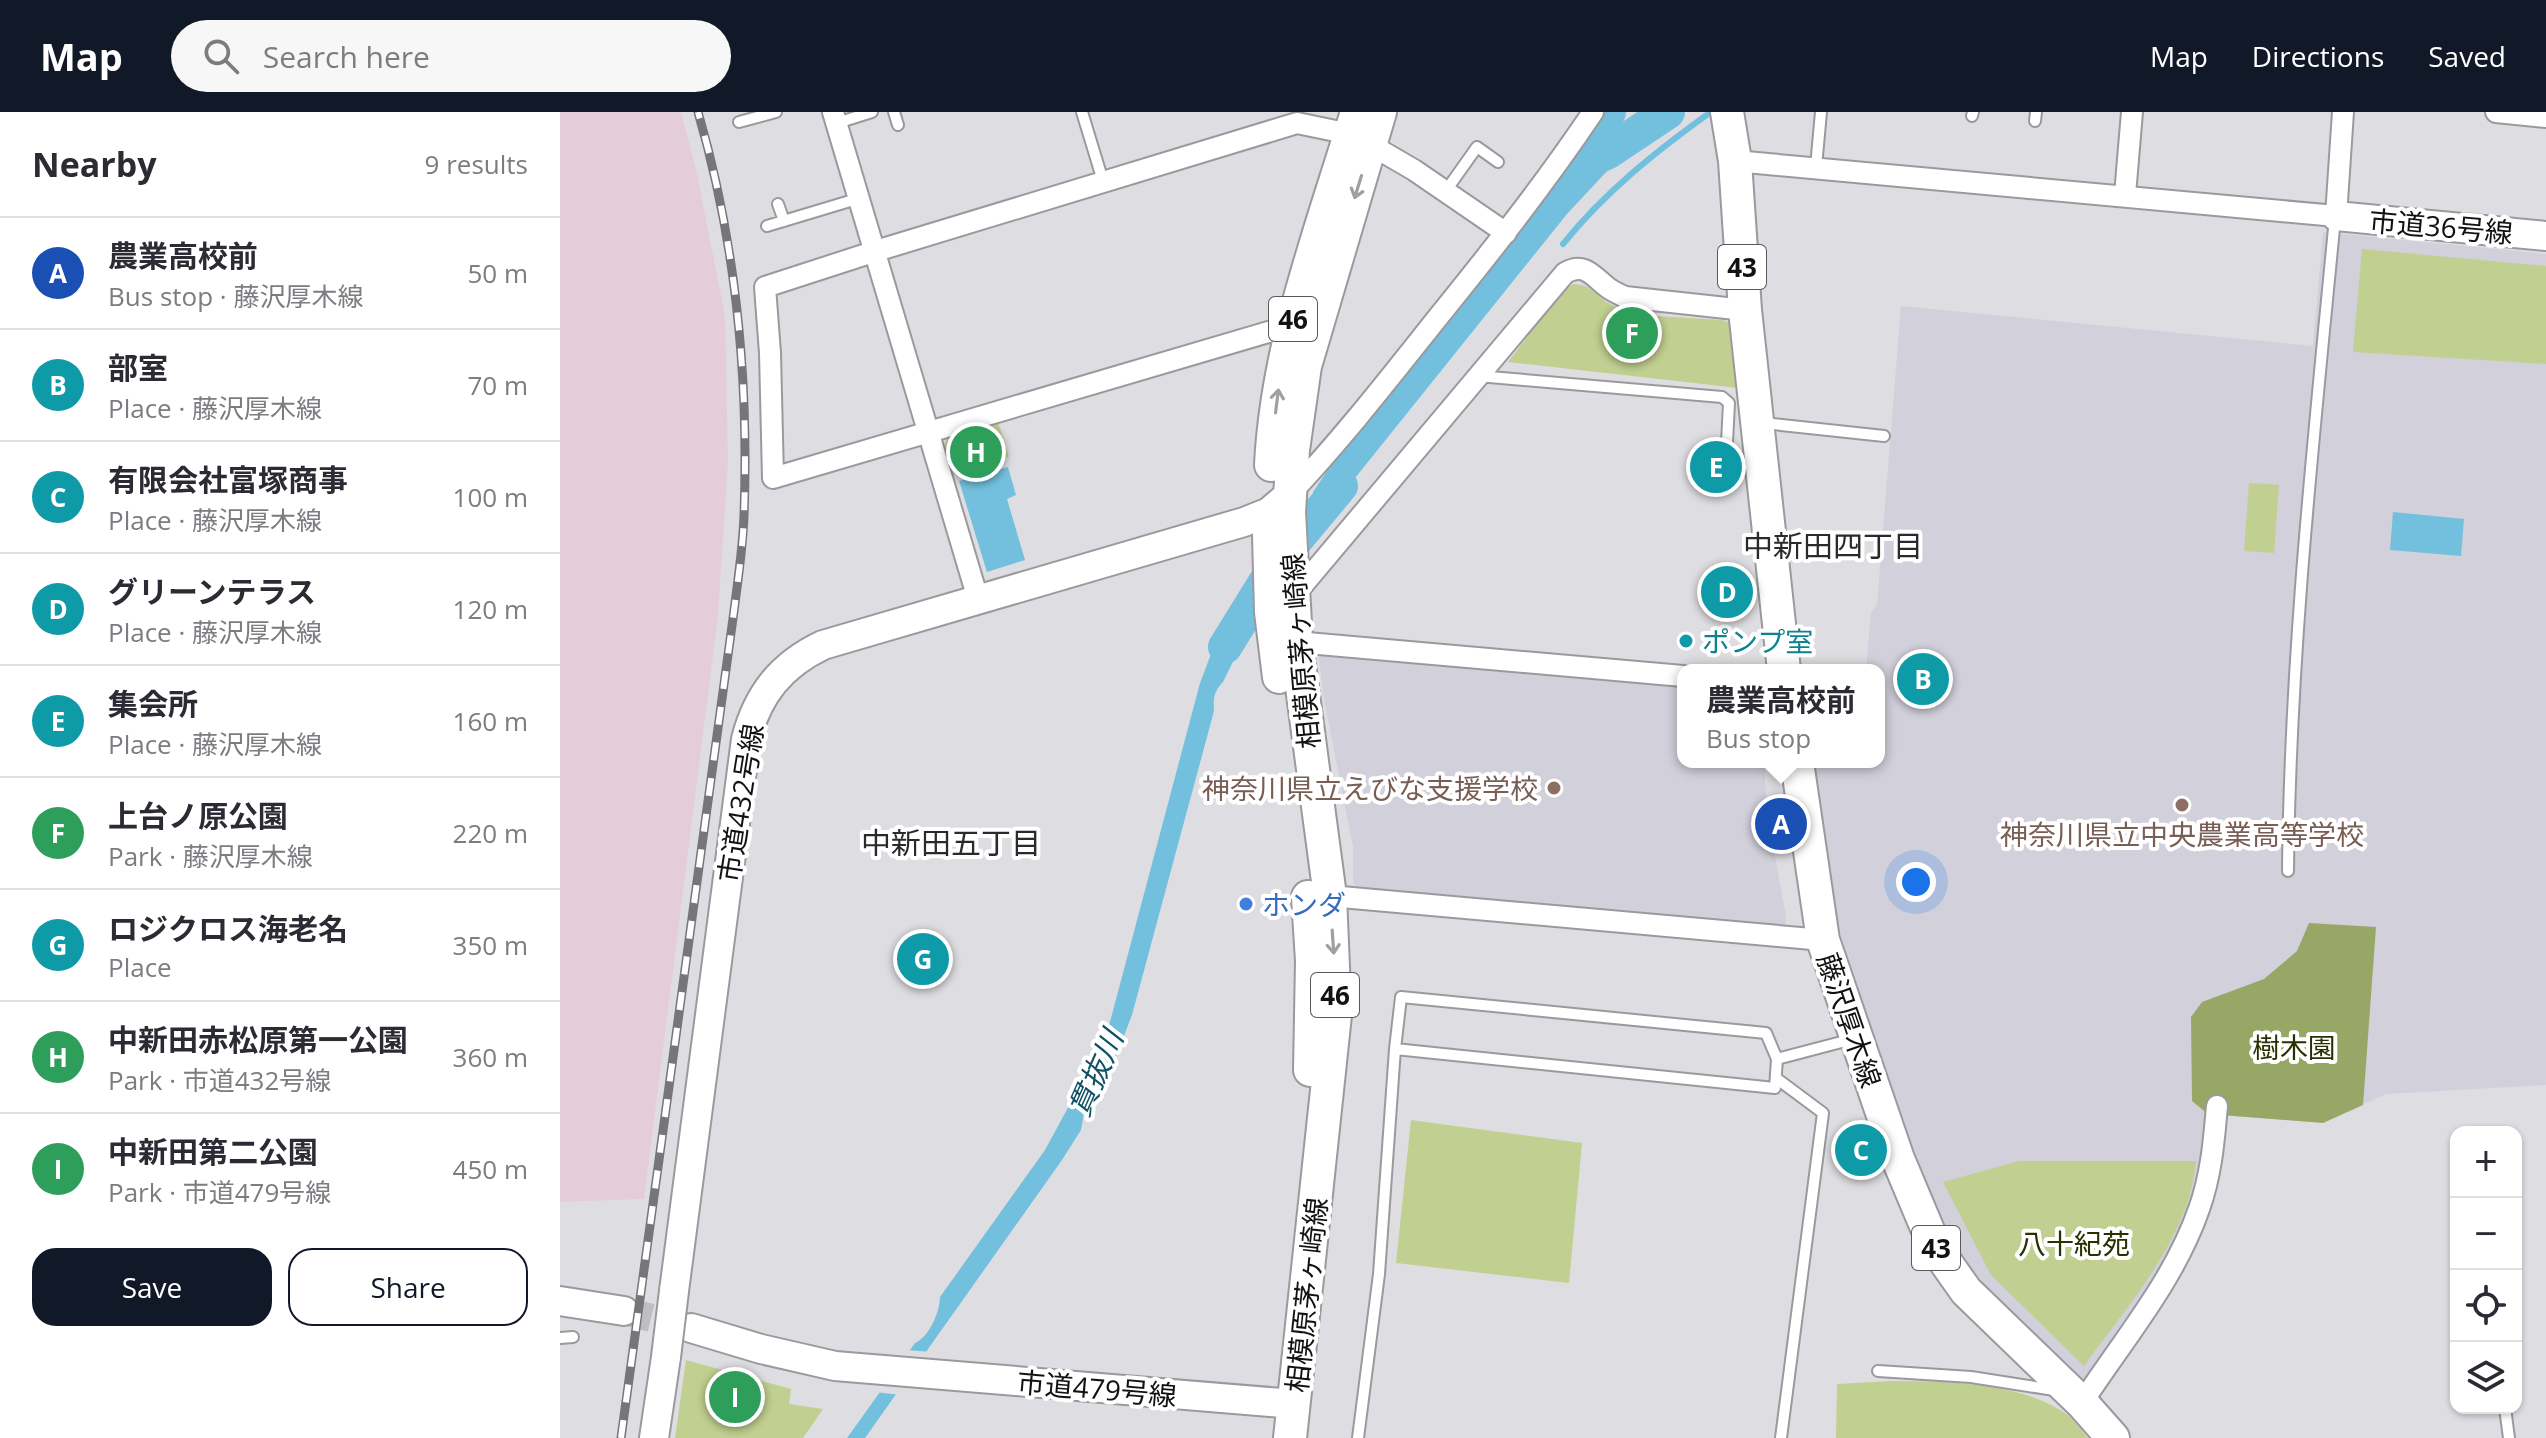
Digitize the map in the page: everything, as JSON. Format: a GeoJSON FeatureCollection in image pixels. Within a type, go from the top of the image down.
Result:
{"type":"FeatureCollection","features":[{"type":"Feature","properties":{"kind":"main road","name":"相模原茅ヶ崎線"},"geometry":{"type":"LineString","coordinates":[[1290,1438],[1283,1403],[1310,1071],[1312,1002],[1308,897],[1279,513],[1277,392],[1292,325],[1360,130],[1380,112]]}},
{"type":"Feature","properties":{"kind":"main road","name":"43"},"geometry":{"type":"LineString","coordinates":[[1727,112],[1735,161],[1745,310],[1783,664]]}},
{"type":"Feature","properties":{"kind":"main road","name":"相模原茅ヶ崎線"},"geometry":{"type":"LineString","coordinates":[[1279,513],[1293,450],[1305,366],[1360,130]]}},
{"type":"Feature","properties":{"kind":"main road","name":"相模原茅ヶ崎線"},"geometry":{"type":"LineString","coordinates":[[1269,1438],[1283,1403],[1334,1029],[1330,896],[1285,612]]}},
{"type":"Feature","properties":{"kind":"main road","name":"藤沢厚木線"},"geometry":{"type":"LineString","coordinates":[[1798,768],[1823,940],[1898,1159],[1935,1247],[1966,1291],[2113,1438]]}},
{"type":"Feature","properties":{"kind":"street"},"geometry":{"type":"LineString","coordinates":[[1279,513],[1339,443],[1506,233],[1553,172],[1593,112]]}},
{"type":"Feature","properties":{"kind":"street"},"geometry":{"type":"LineString","coordinates":[[2125,195],[2132,112]]}},
{"type":"Feature","properties":{"kind":"street"},"geometry":{"type":"LineString","coordinates":[[1735,161],[2336,216],[2343,112]]}},
{"type":"Feature","properties":{"kind":"street"},"geometry":{"type":"LineString","coordinates":[[2496,112],[2546,117]]}},
{"type":"Feature","properties":{"kind":"street"},"geometry":{"type":"LineString","coordinates":[[835,118],[978,599]]}},
{"type":"Feature","properties":{"kind":"street"},"geometry":{"type":"LineString","coordinates":[[1292,325],[773,478],[765,287],[1297,123],[1360,130],[1506,233]]}},
{"type":"Feature","properties":{"kind":"street","name":"市道36号線"},"geometry":{"type":"LineString","coordinates":[[2336,216],[2546,236]]}},
{"type":"Feature","properties":{"kind":"street"},"geometry":{"type":"LineString","coordinates":[[1285,612],[1565,273],[1573,268],[1584,268],[1608,289],[1625,297],[1745,310]]}},
{"type":"Feature","properties":{"kind":"street","name":"市道432号線"},"geometry":{"type":"LineString","coordinates":[[654,1438],[746,739],[759,702],[772,681],[786,667],[823,645],[1279,513]]}},
{"type":"Feature","properties":{"kind":"street"},"geometry":{"type":"LineString","coordinates":[[1285,612],[1677,675]]}},
{"type":"Feature","properties":{"kind":"street"},"geometry":{"type":"LineString","coordinates":[[1330,896],[1823,940]]}},
{"type":"Feature","properties":{"kind":"street"},"geometry":{"type":"LineString","coordinates":[[2077,1399],[2169,1275],[2199,1209],[2212,1159],[2217,1106]]}},
{"type":"Feature","properties":{"kind":"street"},"geometry":{"type":"LineString","coordinates":[[570,1302],[624,1311]]}},
{"type":"Feature","properties":{"kind":"street","name":"市道479号線"},"geometry":{"type":"LineString","coordinates":[[691,1328],[761,1349],[835,1366],[1283,1403]]}},
{"type":"Feature","properties":{"kind":"lane"},"geometry":{"type":"LineString","coordinates":[[739,122],[776,112]]}},
{"type":"Feature","properties":{"kind":"lane"},"geometry":{"type":"LineString","coordinates":[[835,118],[872,112]]}},
{"type":"Feature","properties":{"kind":"lane"},"geometry":{"type":"LineString","coordinates":[[894,112],[898,125]]}},
{"type":"Feature","properties":{"kind":"lane"},"geometry":{"type":"LineString","coordinates":[[1082,112],[1103,181]]}},
{"type":"Feature","properties":{"kind":"lane"},"geometry":{"type":"LineString","coordinates":[[1816,167],[1821,112]]}},
{"type":"Feature","properties":{"kind":"lane"},"geometry":{"type":"LineString","coordinates":[[1445,192],[1477,147],[1498,162]]}},
{"type":"Feature","properties":{"kind":"lane"},"geometry":{"type":"LineString","coordinates":[[767,226],[860,198]]}},
{"type":"Feature","properties":{"kind":"lane"},"geometry":{"type":"LineString","coordinates":[[778,204],[784,221]]}},
{"type":"Feature","properties":{"kind":"lane"},"geometry":{"type":"LineString","coordinates":[[2288,871],[2291,728],[2300,587],[2336,216]]}},
{"type":"Feature","properties":{"kind":"lane"},"geometry":{"type":"LineString","coordinates":[[1478,376],[1722,397],[1729,403],[1727,442]]}},
{"type":"Feature","properties":{"kind":"lane"},"geometry":{"type":"LineString","coordinates":[[1757,422],[1884,436]]}},
{"type":"Feature","properties":{"kind":"lane"},"geometry":{"type":"LineString","coordinates":[[1358,1438],[1379,1274],[1395,1049],[1401,997],[1766,1033],[1777,1059],[1775,1088],[1395,1049]]}},
{"type":"Feature","properties":{"kind":"lane"},"geometry":{"type":"LineString","coordinates":[[1777,1059],[1855,1038]]}},
{"type":"Feature","properties":{"kind":"lane"},"geometry":{"type":"LineString","coordinates":[[1776,1078],[1823,1113],[1781,1438]]}},
{"type":"Feature","properties":{"kind":"lane"},"geometry":{"type":"LineString","coordinates":[[560,1338],[573,1337]]}},
{"type":"Feature","properties":{"kind":"lane"},"geometry":{"type":"LineString","coordinates":[[1878,1371],[1971,1377],[2077,1399]]}},
{"type":"Feature","properties":{"kind":"lane"},"geometry":{"type":"LineString","coordinates":[[2506,1414],[2509,1438]]}},
{"type":"Feature","properties":{"kind":"shaded area"},"geometry":{"type":"Polygon","coordinates":[[[560,112],[681,112],[696,169],[725,316],[728,461],[718,616],[644,1199],[560,1202],[560,112]]]}},
{"type":"Feature","properties":{"kind":"shaded area","name":"神奈川県立中央農業高等学校"},"geometry":{"type":"Polygon","coordinates":[[[2323,232],[2546,254],[2546,1085],[2386,1094],[2323,1123],[2208,1114],[2208,1138],[2189,1226],[2094,1381],[2083,1382],[1973,1276],[1927,1193],[1857,998],[1835,914],[1813,768],[1885,768],[1885,664],[1867,664],[1871,612],[1877,605],[1901,306],[2313,346],[2323,232]]]}},
{"type":"Feature","properties":{"kind":"shaded area","name":"神奈川県立えびな支援学校"},"geometry":{"type":"Polygon","coordinates":[[[1318,650],[1677,683],[1677,768],[1764,768],[1767,813],[1786,916],[1785,932],[1363,893],[1353,883],[1353,847],[1324,699],[1318,650]]]}},
{"type":"Feature","properties":{"kind":"green space"},"geometry":{"type":"Polygon","coordinates":[[[2362,249],[2546,266],[2546,364],[2353,352],[2362,249]]]}},
{"type":"Feature","properties":{"kind":"green space"},"geometry":{"type":"Polygon","coordinates":[[[1573,284],[1588,288],[1616,307],[1641,315],[1731,323],[1738,388],[1508,362],[1560,294],[1573,284]]]}},
{"type":"Feature","properties":{"kind":"green space"},"geometry":{"type":"Polygon","coordinates":[[[998,421],[1009,457],[952,475],[944,447],[949,435],[998,421]]]}},
{"type":"Feature","properties":{"kind":"green space"},"geometry":{"type":"Polygon","coordinates":[[[2249,483],[2279,485],[2274,553],[2244,551],[2249,483]]]}},
{"type":"Feature","properties":{"kind":"green space","name":"樹木園"},"geometry":{"type":"Polygon","coordinates":[[[2309,923],[2376,927],[2363,1105],[2323,1123],[2208,1114],[2192,1101],[2191,1017],[2202,1002],[2264,979],[2297,951],[2309,923]]]}},
{"type":"Feature","properties":{"kind":"green space"},"geometry":{"type":"Polygon","coordinates":[[[1411,1120],[1582,1143],[1569,1283],[1396,1263],[1411,1120]]]}},
{"type":"Feature","properties":{"kind":"green space","name":"八十紀苑"},"geometry":{"type":"Polygon","coordinates":[[[2019,1161],[2196,1161],[2182,1217],[2169,1243],[2137,1295],[2084,1366],[1991,1275],[1943,1182],[2019,1161]]]}},
{"type":"Feature","properties":{"kind":"green space"},"geometry":{"type":"Polygon","coordinates":[[[686,1360],[791,1389],[789,1404],[823,1409],[803,1438],[675,1438],[686,1360]]]}},
{"type":"Feature","properties":{"kind":"green space"},"geometry":{"type":"Polygon","coordinates":[[[1890,1381],[1978,1385],[2023,1394],[2062,1411],[2088,1438],[1836,1438],[1837,1384],[1890,1381]]]}},
{"type":"Feature","properties":{"kind":"water"},"geometry":{"type":"Polygon","coordinates":[[[1588,134],[1602,139],[1623,154],[1567,214],[1331,508],[1312,536],[1313,492],[1337,456],[1499,256],[1588,134]]]}},
{"type":"Feature","properties":{"kind":"water"},"geometry":{"type":"Polygon","coordinates":[[[1008,467],[1016,495],[1007,499],[1025,560],[987,572],[959,481],[1008,467]]]}},
{"type":"Feature","properties":{"kind":"water"},"geometry":{"type":"Polygon","coordinates":[[[2393,512],[2464,519],[2461,556],[2390,550],[2393,512]]]}},
{"type":"Feature","properties":{"kind":"water","name":"貫抜川"},"geometry":{"type":"Polygon","coordinates":[[[1246,584],[1251,625],[1215,695],[1214,711],[1132,1015],[1114,1062],[1101,1071],[1096,1088],[1087,1094],[1081,1130],[1062,1160],[865,1438],[847,1438],[915,1343],[929,1330],[936,1317],[940,1297],[1045,1150],[1102,1052],[1200,683],[1219,633],[1246,584]]]}},
{"type":"Feature","properties":{"kind":"pier"},"geometry":{"type":"Polygon","coordinates":[[[906,1350],[932,1352],[901,1395],[875,1392],[906,1350]]]}},
{"type":"Feature","properties":{"kind":"waterway"},"geometry":{"type":"LineString","coordinates":[[1570,176],[1609,112]]}},
{"type":"Feature","properties":{"kind":"waterway"},"geometry":{"type":"LineString","coordinates":[[1576,167],[1608,152],[1668,112]]}},
{"type":"Feature","properties":{"kind":"waterway"},"geometry":{"type":"LineString","coordinates":[[1563,244],[1631,174],[1708,114]]}},
{"type":"Feature","properties":{"kind":"waterway"},"geometry":{"type":"LineString","coordinates":[[1225,647],[1277,563],[1341,486]]}},
{"type":"Feature","properties":{"kind":"tunnel"},"geometry":{"type":"LineString","coordinates":[[624,1311],[691,1328]]}},
{"type":"Feature","properties":{"kind":"railway"},"geometry":{"type":"LineString","coordinates":[[621,1438],[743,527],[744,413],[737,312],[722,211],[698,112]]}},
{"type":"Feature","properties":{"kind":"place","name":"上台ノ原公園"},"geometry":{"type":"Point","coordinates":[1632,333]}},
{"type":"Feature","properties":{"kind":"place","name":"中新田赤松原第一公園"},"geometry":{"type":"Point","coordinates":[976,452]}},
{"type":"Feature","properties":{"kind":"place","name":"集会所"},"geometry":{"type":"Point","coordinates":[1716,467]}},
{"type":"Feature","properties":{"kind":"place","name":"グリーンテラス"},"geometry":{"type":"Point","coordinates":[1727,592]}},
{"type":"Feature","properties":{"kind":"place","name":"ポンプ室"},"geometry":{"type":"Point","coordinates":[1686,641]}},
{"type":"Feature","properties":{"kind":"place","name":"部室"},"geometry":{"type":"Point","coordinates":[1923,679]}},
{"type":"Feature","properties":{"kind":"place","name":"神奈川県立えびな支援学校"},"geometry":{"type":"Point","coordinates":[1554,788]}},
{"type":"Feature","properties":{"kind":"place","name":"神奈川県立中央農業高等学校"},"geometry":{"type":"Point","coordinates":[2182,805]}},
{"type":"Feature","properties":{"kind":"place","name":"農業高校前"},"geometry":{"type":"Point","coordinates":[1781,824]}},
{"type":"Feature","properties":{"kind":"place","name":"ホンダ"},"geometry":{"type":"Point","coordinates":[1246,904]}},
{"type":"Feature","properties":{"kind":"place","name":"ロジクロス海老名"},"geometry":{"type":"Point","coordinates":[923,959]}},
{"type":"Feature","properties":{"kind":"place","name":"有限会社富塚商事"},"geometry":{"type":"Point","coordinates":[1861,1150]}},
{"type":"Feature","properties":{"kind":"place","name":"中新田第二公園"},"geometry":{"type":"Point","coordinates":[735,1397]}},
{"type":"Feature","properties":{"kind":"district","name":"中新田四丁目"},"geometry":{"type":"Point","coordinates":[1833,545]}},
{"type":"Feature","properties":{"kind":"district","name":"中新田五丁目"},"geometry":{"type":"Point","coordinates":[951,842]}}]}
